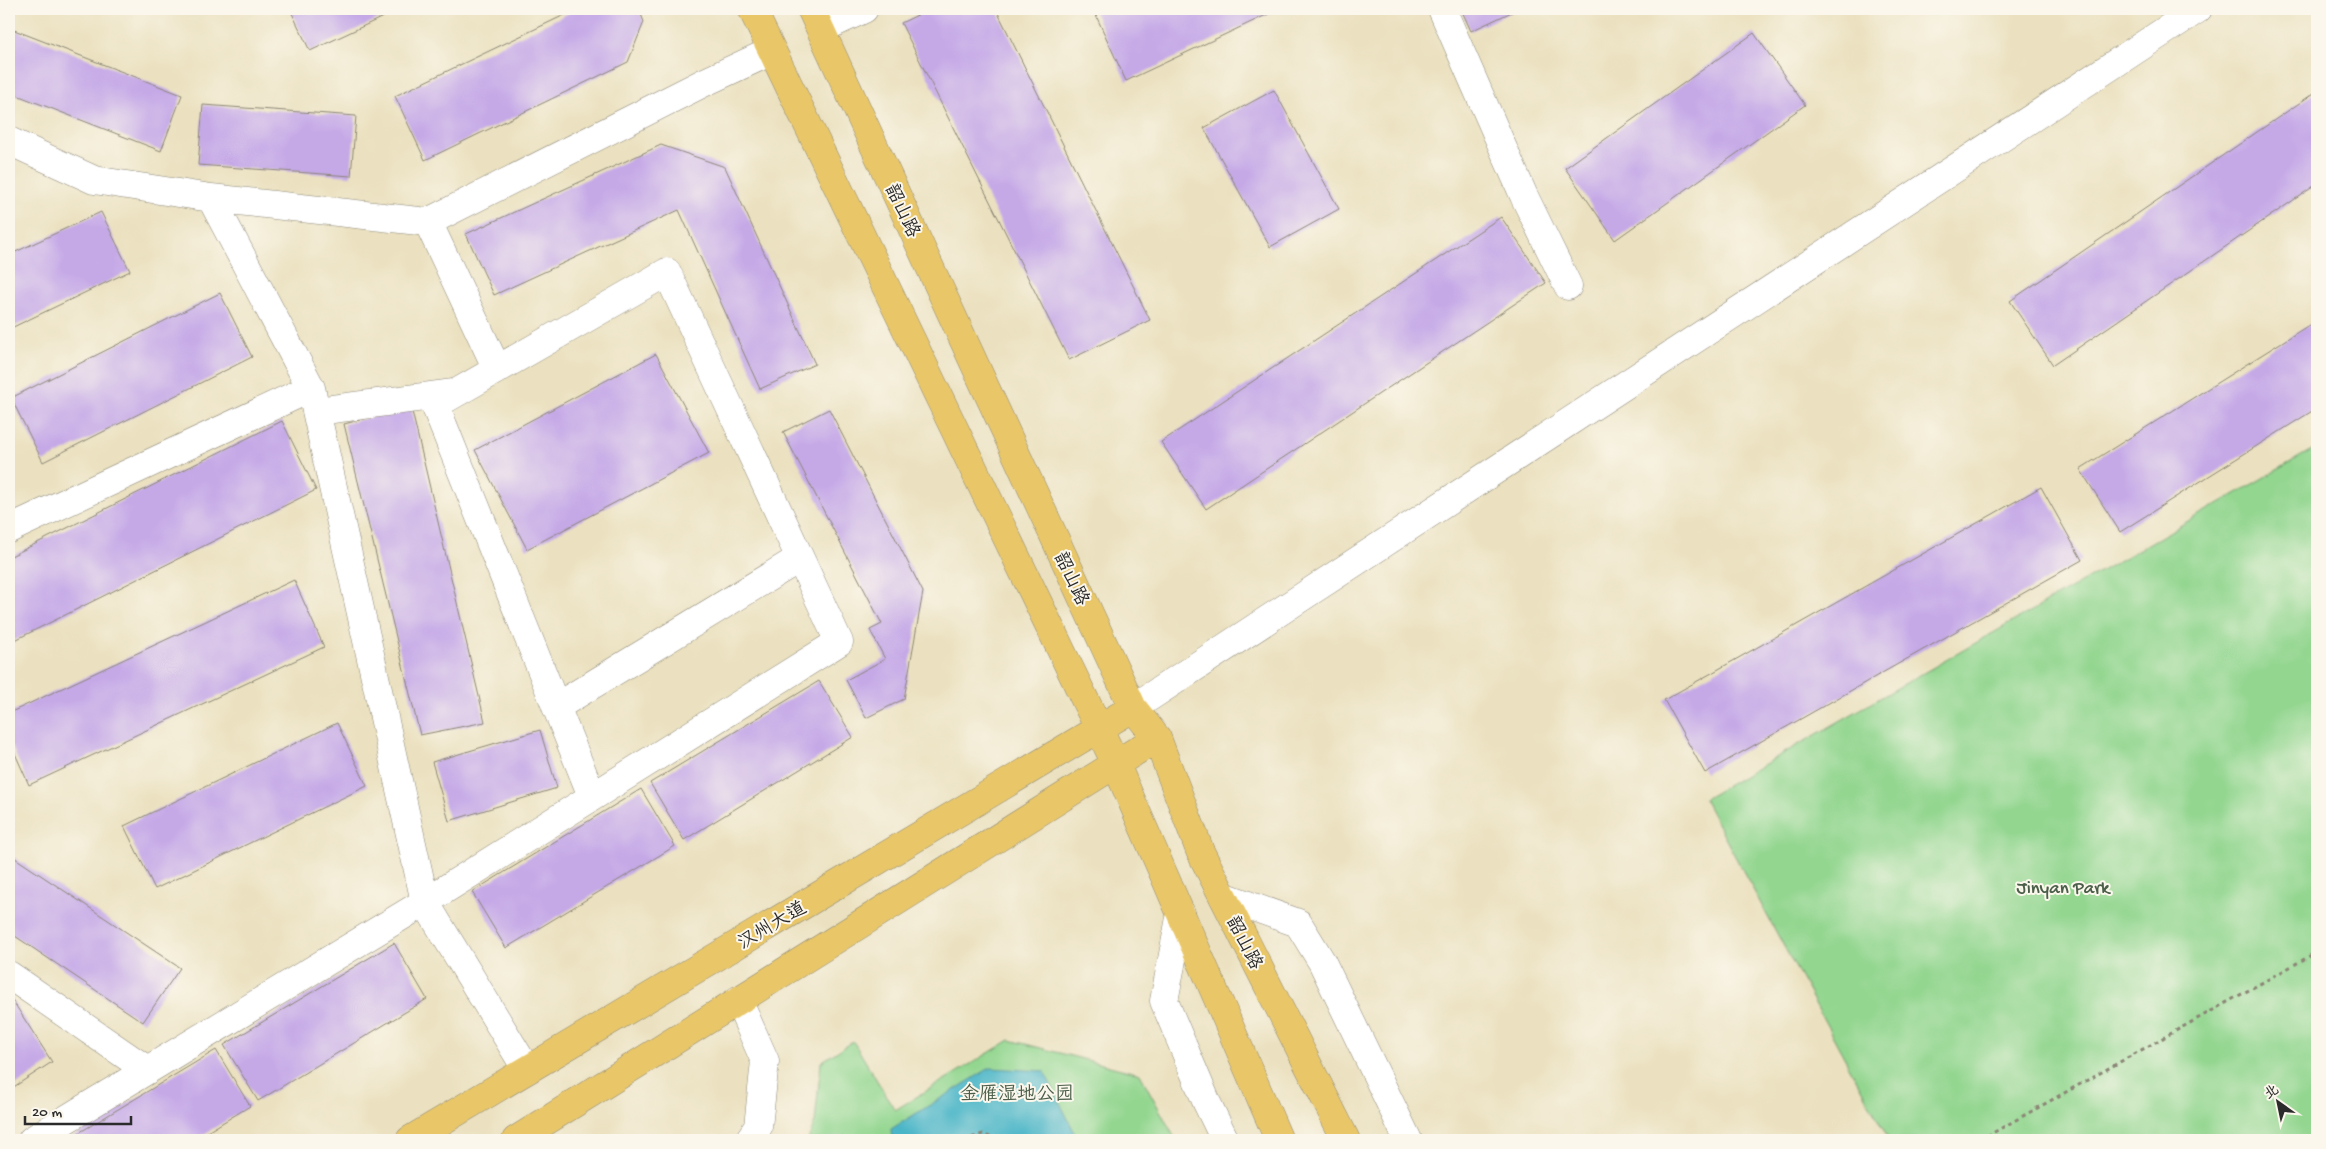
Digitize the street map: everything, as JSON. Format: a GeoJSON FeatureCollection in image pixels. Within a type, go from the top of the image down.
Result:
{"type":"FeatureCollection","features":[{"type":"Feature","properties":{"kind":"main road"},"geometry":{"type":"LineString","coordinates":[[752,9],[1116,763],[1280,1140]]}},
{"type":"Feature","properties":{"kind":"main road","name":"韶山路"},"geometry":{"type":"LineString","coordinates":[[816,19],[1133,708],[1157,738],[1200,851],[1346,1140]]}},
{"type":"Feature","properties":{"kind":"main road","name":"汉州大道"},"geometry":{"type":"LineString","coordinates":[[410,1140],[1133,708]]}},
{"type":"Feature","properties":{"kind":"main road"},"geometry":{"type":"LineString","coordinates":[[516,1140],[1157,738]]}},
{"type":"Feature","properties":{"kind":"street"},"geometry":{"type":"LineString","coordinates":[[816,19],[864,9]]}},
{"type":"Feature","properties":{"kind":"street"},"geometry":{"type":"LineString","coordinates":[[1442,9],[1524,196],[1568,286]]}},
{"type":"Feature","properties":{"kind":"street"},"geometry":{"type":"LineString","coordinates":[[1133,708],[2198,9]]}},
{"type":"Feature","properties":{"kind":"street"},"geometry":{"type":"LineString","coordinates":[[9,141],[94,180],[211,198],[428,222],[703,83],[772,51]]}},
{"type":"Feature","properties":{"kind":"street"},"geometry":{"type":"LineString","coordinates":[[211,198],[314,399],[425,902],[527,1070]]}},
{"type":"Feature","properties":{"kind":"street"},"geometry":{"type":"LineString","coordinates":[[428,222],[497,369]]}},
{"type":"Feature","properties":{"kind":"street"},"geometry":{"type":"LineString","coordinates":[[32,1140],[425,902],[839,642],[667,272],[435,405],[592,796]]}},
{"type":"Feature","properties":{"kind":"street"},"geometry":{"type":"LineString","coordinates":[[9,529],[314,399],[457,392]]}},
{"type":"Feature","properties":{"kind":"street"},"geometry":{"type":"LineString","coordinates":[[556,707],[800,558]]}},
{"type":"Feature","properties":{"kind":"street"},"geometry":{"type":"LineString","coordinates":[[1223,896],[1298,923],[1322,962],[1408,1140]]}},
{"type":"Feature","properties":{"kind":"street"},"geometry":{"type":"LineString","coordinates":[[1181,913],[1164,1001],[1207,1103],[1225,1140]]}},
{"type":"Feature","properties":{"kind":"street"},"geometry":{"type":"LineString","coordinates":[[9,975],[146,1070]]}},
{"type":"Feature","properties":{"kind":"street"},"geometry":{"type":"LineString","coordinates":[[738,1000],[765,1061],[758,1127],[749,1140]]}},
{"type":"Feature","properties":{"kind":"path"},"geometry":{"type":"LineString","coordinates":[[2317,565],[2314,567],[2317,572]]}},
{"type":"Feature","properties":{"kind":"path"},"geometry":{"type":"LineString","coordinates":[[1980,1140],[2317,952]]}},
{"type":"Feature","properties":{"kind":"path"},"geometry":{"type":"LineString","coordinates":[[964,1140],[983,1134],[996,1140]]}},
{"type":"Feature","properties":{"kind":"green space","name":"Jinyan Park"},"geometry":{"type":"Polygon","coordinates":[[[2317,447],[2317,1140],[1889,1140],[1704,799],[2317,447]]]}},
{"type":"Feature","properties":{"kind":"green space","name":"金雁湿地公园"},"geometry":{"type":"Polygon","coordinates":[[[1010,1040],[1140,1074],[1176,1140],[808,1140],[815,1122],[821,1062],[853,1041],[895,1110],[1010,1040]]]}},
{"type":"Feature","properties":{"kind":"water"},"geometry":{"type":"Polygon","coordinates":[[[990,1068],[1044,1071],[1076,1135],[1075,1140],[892,1140],[891,1129],[990,1068]]]}},
{"type":"Feature","properties":{"kind":"building"},"geometry":{"type":"Polygon","coordinates":[[[290,9],[400,9],[310,51],[290,9]]]}},
{"type":"Feature","properties":{"kind":"building"},"geometry":{"type":"Polygon","coordinates":[[[577,9],[639,9],[644,22],[628,62],[425,160],[395,96],[577,9]]]}},
{"type":"Feature","properties":{"kind":"building"},"geometry":{"type":"Polygon","coordinates":[[[930,9],[996,9],[1150,320],[1069,360],[901,23],[930,9]]]}},
{"type":"Feature","properties":{"kind":"building"},"geometry":{"type":"Polygon","coordinates":[[[1093,9],[1279,9],[1126,81],[1093,9]]]}},
{"type":"Feature","properties":{"kind":"building"},"geometry":{"type":"Polygon","coordinates":[[[1461,9],[1518,9],[1471,31],[1461,9]]]}},
{"type":"Feature","properties":{"kind":"building"},"geometry":{"type":"Polygon","coordinates":[[[9,28],[182,95],[161,151],[9,92],[9,28]]]}},
{"type":"Feature","properties":{"kind":"building"},"geometry":{"type":"Polygon","coordinates":[[[1754,33],[1805,105],[1615,240],[1565,168],[1754,33]]]}},
{"type":"Feature","properties":{"kind":"building"},"geometry":{"type":"Polygon","coordinates":[[[1274,90],[1339,209],[1270,247],[1204,128],[1274,90]]]}},
{"type":"Feature","properties":{"kind":"building"},"geometry":{"type":"Polygon","coordinates":[[[2317,91],[2317,184],[2053,365],[2010,301],[2317,91]]]}},
{"type":"Feature","properties":{"kind":"building"},"geometry":{"type":"Polygon","coordinates":[[[203,105],[356,116],[351,176],[198,165],[203,105]]]}},
{"type":"Feature","properties":{"kind":"building"},"geometry":{"type":"Polygon","coordinates":[[[661,145],[725,167],[815,364],[760,389],[679,210],[494,295],[466,234],[661,145]]]}},
{"type":"Feature","properties":{"kind":"building"},"geometry":{"type":"Polygon","coordinates":[[[101,212],[130,271],[9,329],[9,255],[101,212]]]}},
{"type":"Feature","properties":{"kind":"building"},"geometry":{"type":"Polygon","coordinates":[[[1501,217],[1546,283],[1206,509],[1161,442],[1501,217]]]}},
{"type":"Feature","properties":{"kind":"building"},"geometry":{"type":"Polygon","coordinates":[[[220,293],[252,357],[43,462],[11,398],[220,293]]]}},
{"type":"Feature","properties":{"kind":"building"},"geometry":{"type":"Polygon","coordinates":[[[2317,320],[2317,408],[2120,532],[2080,469],[2317,320]]]}},
{"type":"Feature","properties":{"kind":"building"},"geometry":{"type":"Polygon","coordinates":[[[656,354],[709,453],[527,549],[475,450],[656,354]]]}},
{"type":"Feature","properties":{"kind":"building"},"geometry":{"type":"Polygon","coordinates":[[[411,407],[485,722],[420,735],[344,424],[411,407]]]}},
{"type":"Feature","properties":{"kind":"building"},"geometry":{"type":"Polygon","coordinates":[[[829,409],[923,592],[904,699],[866,718],[846,680],[885,659],[870,630],[882,624],[783,432],[829,409]]]}},
{"type":"Feature","properties":{"kind":"building"},"geometry":{"type":"Polygon","coordinates":[[[282,421],[316,490],[9,643],[9,557],[282,421]]]}},
{"type":"Feature","properties":{"kind":"building"},"geometry":{"type":"Polygon","coordinates":[[[2041,487],[2082,560],[1705,773],[1664,700],[2041,487]]]}},
{"type":"Feature","properties":{"kind":"building"},"geometry":{"type":"Polygon","coordinates":[[[294,580],[324,647],[29,785],[9,740],[9,713],[294,580]]]}},
{"type":"Feature","properties":{"kind":"building"},"geometry":{"type":"Polygon","coordinates":[[[819,681],[853,737],[684,840],[650,783],[819,681]]]}},
{"type":"Feature","properties":{"kind":"building"},"geometry":{"type":"Polygon","coordinates":[[[337,723],[367,786],[155,889],[124,826],[337,723]]]}},
{"type":"Feature","properties":{"kind":"building"},"geometry":{"type":"Polygon","coordinates":[[[540,730],[557,788],[449,821],[432,762],[540,730]]]}},
{"type":"Feature","properties":{"kind":"building"},"geometry":{"type":"Polygon","coordinates":[[[641,789],[675,846],[506,948],[472,892],[641,789]]]}},
{"type":"Feature","properties":{"kind":"building"},"geometry":{"type":"Polygon","coordinates":[[[9,854],[180,968],[143,1022],[9,932],[9,854]]]}},
{"type":"Feature","properties":{"kind":"building"},"geometry":{"type":"Polygon","coordinates":[[[394,943],[427,999],[258,1101],[224,1045],[394,943]]]}},
{"type":"Feature","properties":{"kind":"building"},"geometry":{"type":"Polygon","coordinates":[[[9,995],[52,1062],[9,1090],[9,995]]]}},
{"type":"Feature","properties":{"kind":"building"},"geometry":{"type":"Polygon","coordinates":[[[216,1050],[250,1106],[194,1140],[67,1140],[216,1050]]]}},
{"type":"Feature","properties":{"kind":"building"},"geometry":{"type":"Polygon","coordinates":[[[843,1136],[842,1140],[823,1140],[823,1139],[843,1136]]]}}]}
